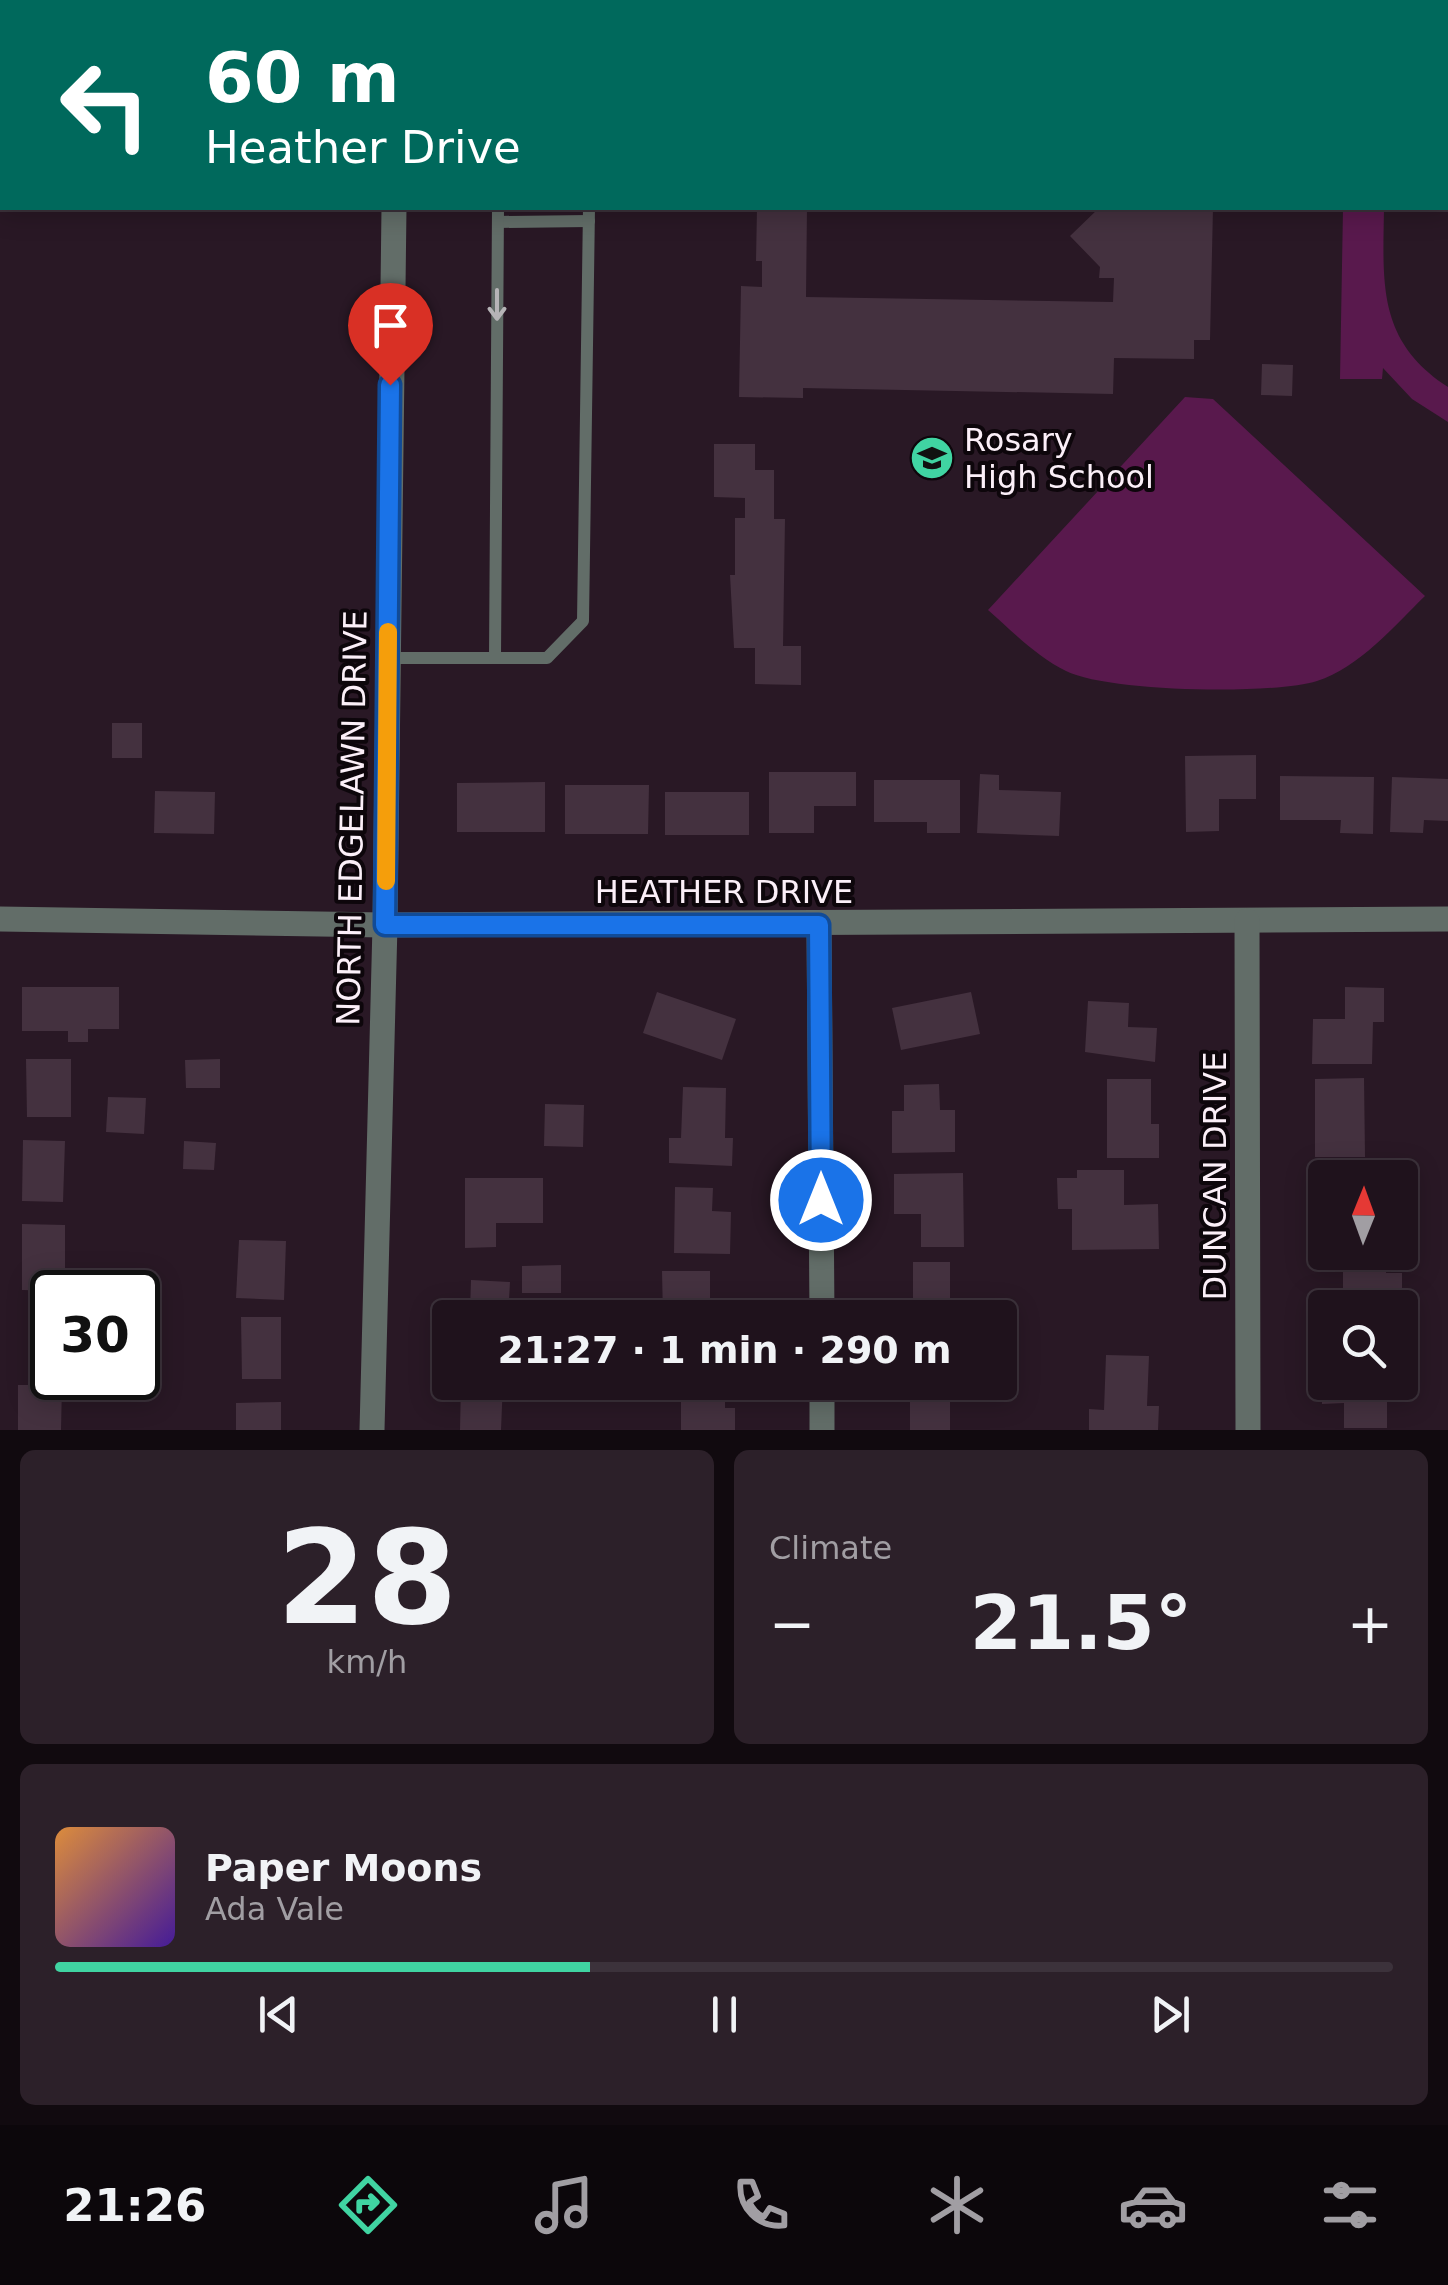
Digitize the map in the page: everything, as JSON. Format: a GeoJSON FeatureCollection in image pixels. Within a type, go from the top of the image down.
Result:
{"type":"FeatureCollection","features":[{"type":"Feature","properties":{"kind":"street","name":"NORTH EDGELAWN DRIVE"},"geometry":{"type":"LineString","coordinates":[[372,1430],[385,925],[394,210]]}},
{"type":"Feature","properties":{"kind":"street","name":"HEATHER DRIVE"},"geometry":{"type":"LineString","coordinates":[[0,918],[385,925],[1448,919]]}},
{"type":"Feature","properties":{"kind":"street","name":"DUNCAN DRIVE"},"geometry":{"type":"LineString","coordinates":[[1247,921],[1248,1430]]}},
{"type":"Feature","properties":{"kind":"street"},"geometry":{"type":"LineString","coordinates":[[819,925],[822,1300]]}},
{"type":"Feature","properties":{"kind":"street"},"geometry":{"type":"LineString","coordinates":[[822,1400],[822,1430]]}},
{"type":"Feature","properties":{"kind":"lane"},"geometry":{"type":"LineString","coordinates":[[388,658],[495,658],[548,658],[583,622],[589,214],[498,215],[495,658]]}},
{"type":"Feature","properties":{"kind":"shaded area"},"geometry":{"type":"Polygon","coordinates":[[[1343,210],[1384,210],[1389,308],[1408,350],[1448,387],[1448,422],[1412,399],[1383,368],[1382,379],[1340,379],[1343,210]]]}},
{"type":"Feature","properties":{"kind":"shaded area"},"geometry":{"type":"Polygon","coordinates":[[[1185,397],[1213,399],[1425,596],[1376,644],[1332,675],[1295,685],[1229,690],[1152,687],[1087,678],[1045,659],[988,610],[1185,397]]]}},
{"type":"Feature","properties":{"kind":"building"},"geometry":{"type":"Polygon","coordinates":[[[757,210],[807,210],[806,297],[1113,302],[1114,278],[1099,278],[1100,267],[1070,236],[1097,210],[1213,210],[1210,340],[1194,340],[1194,359],[1114,358],[1113,394],[803,388],[803,398],[739,397],[741,286],[762,287],[762,261],[756,261],[757,210]]]}},
{"type":"Feature","properties":{"kind":"building"},"geometry":{"type":"Polygon","coordinates":[[[1262,364],[1293,365],[1292,396],[1261,395],[1262,364]]]}},
{"type":"Feature","properties":{"kind":"building"},"geometry":{"type":"Polygon","coordinates":[[[714,444],[755,444],[755,470],[774,470],[774,519],[785,519],[783,646],[801,646],[801,685],[755,684],[755,648],[734,648],[730,575],[735,575],[735,518],[745,518],[745,498],[714,497],[714,444]]]}},
{"type":"Feature","properties":{"kind":"building"},"geometry":{"type":"Polygon","coordinates":[[[112,723],[142,723],[142,758],[112,758],[112,723]]]}},
{"type":"Feature","properties":{"kind":"building"},"geometry":{"type":"Polygon","coordinates":[[[1256,755],[1256,799],[1219,799],[1219,831],[1186,832],[1185,756],[1256,755]]]}},
{"type":"Feature","properties":{"kind":"building"},"geometry":{"type":"Polygon","coordinates":[[[769,772],[856,772],[856,806],[814,806],[814,833],[769,833],[769,772]]]}},
{"type":"Feature","properties":{"kind":"building"},"geometry":{"type":"Polygon","coordinates":[[[980,774],[999,775],[999,790],[1061,792],[1059,836],[977,833],[980,774]]]}},
{"type":"Feature","properties":{"kind":"building"},"geometry":{"type":"Polygon","coordinates":[[[1280,776],[1374,777],[1373,834],[1340,833],[1341,820],[1280,820],[1280,776]]]}},
{"type":"Feature","properties":{"kind":"building"},"geometry":{"type":"Polygon","coordinates":[[[1392,777],[1448,779],[1448,821],[1424,820],[1423,833],[1390,832],[1392,777]]]}},
{"type":"Feature","properties":{"kind":"building"},"geometry":{"type":"Polygon","coordinates":[[[874,780],[960,780],[960,833],[927,833],[927,822],[874,822],[874,780]]]}},
{"type":"Feature","properties":{"kind":"building"},"geometry":{"type":"Polygon","coordinates":[[[545,782],[545,832],[457,832],[457,783],[545,782]]]}},
{"type":"Feature","properties":{"kind":"building"},"geometry":{"type":"Polygon","coordinates":[[[565,785],[649,785],[648,834],[565,834],[565,785]]]}},
{"type":"Feature","properties":{"kind":"building"},"geometry":{"type":"Polygon","coordinates":[[[155,791],[215,792],[214,834],[154,833],[155,791]]]}},
{"type":"Feature","properties":{"kind":"building"},"geometry":{"type":"Polygon","coordinates":[[[665,792],[749,792],[749,835],[665,835],[665,792]]]}},
{"type":"Feature","properties":{"kind":"building"},"geometry":{"type":"Polygon","coordinates":[[[22,987],[119,987],[119,1029],[88,1029],[88,1042],[68,1042],[68,1031],[22,1031],[22,987]]]}},
{"type":"Feature","properties":{"kind":"building"},"geometry":{"type":"Polygon","coordinates":[[[1345,987],[1384,988],[1384,1022],[1373,1022],[1372,1064],[1312,1064],[1313,1019],[1345,1019],[1345,987]]]}},
{"type":"Feature","properties":{"kind":"building"},"geometry":{"type":"Polygon","coordinates":[[[657,992],[736,1019],[722,1060],[643,1033],[657,992]]]}},
{"type":"Feature","properties":{"kind":"building"},"geometry":{"type":"Polygon","coordinates":[[[971,992],[980,1034],[901,1050],[892,1008],[971,992]]]}},
{"type":"Feature","properties":{"kind":"building"},"geometry":{"type":"Polygon","coordinates":[[[1088,1001],[1129,1003],[1128,1027],[1157,1028],[1155,1062],[1085,1052],[1088,1001]]]}},
{"type":"Feature","properties":{"kind":"building"},"geometry":{"type":"Polygon","coordinates":[[[26,1059],[71,1059],[71,1117],[27,1117],[26,1059]]]}},
{"type":"Feature","properties":{"kind":"building"},"geometry":{"type":"Polygon","coordinates":[[[220,1059],[220,1088],[186,1088],[185,1060],[220,1059]]]}},
{"type":"Feature","properties":{"kind":"building"},"geometry":{"type":"Polygon","coordinates":[[[1364,1078],[1365,1157],[1315,1157],[1315,1079],[1364,1078]]]}},
{"type":"Feature","properties":{"kind":"building"},"geometry":{"type":"Polygon","coordinates":[[[1107,1079],[1151,1079],[1151,1124],[1159,1124],[1159,1158],[1107,1158],[1107,1079]]]}},
{"type":"Feature","properties":{"kind":"building"},"geometry":{"type":"Polygon","coordinates":[[[939,1084],[940,1110],[955,1110],[955,1152],[892,1153],[892,1111],[904,1111],[904,1085],[939,1084]]]}},
{"type":"Feature","properties":{"kind":"building"},"geometry":{"type":"Polygon","coordinates":[[[683,1087],[726,1088],[725,1138],[733,1138],[732,1166],[669,1163],[669,1138],[681,1138],[683,1087]]]}},
{"type":"Feature","properties":{"kind":"building"},"geometry":{"type":"Polygon","coordinates":[[[108,1097],[146,1098],[144,1134],[106,1132],[108,1097]]]}},
{"type":"Feature","properties":{"kind":"building"},"geometry":{"type":"Polygon","coordinates":[[[545,1104],[584,1105],[583,1147],[544,1146],[545,1104]]]}},
{"type":"Feature","properties":{"kind":"building"},"geometry":{"type":"Polygon","coordinates":[[[23,1140],[65,1141],[63,1202],[22,1201],[23,1140]]]}},
{"type":"Feature","properties":{"kind":"building"},"geometry":{"type":"Polygon","coordinates":[[[184,1141],[216,1143],[214,1170],[183,1169],[184,1141]]]}},
{"type":"Feature","properties":{"kind":"building"},"geometry":{"type":"Polygon","coordinates":[[[1077,1170],[1124,1170],[1124,1205],[1158,1204],[1159,1249],[1072,1250],[1072,1209],[1058,1209],[1057,1178],[1077,1178],[1077,1170]]]}},
{"type":"Feature","properties":{"kind":"building"},"geometry":{"type":"Polygon","coordinates":[[[963,1173],[964,1247],[921,1247],[921,1214],[894,1214],[894,1174],[963,1173]]]}},
{"type":"Feature","properties":{"kind":"building"},"geometry":{"type":"Polygon","coordinates":[[[465,1178],[543,1178],[543,1223],[496,1223],[496,1247],[465,1248],[465,1178]]]}},
{"type":"Feature","properties":{"kind":"building"},"geometry":{"type":"Polygon","coordinates":[[[675,1187],[713,1188],[712,1211],[731,1212],[730,1254],[674,1253],[675,1187]]]}},
{"type":"Feature","properties":{"kind":"building"},"geometry":{"type":"Polygon","coordinates":[[[22,1224],[65,1225],[65,1270],[30,1270],[30,1290],[22,1290],[22,1224]]]}},
{"type":"Feature","properties":{"kind":"building"},"geometry":{"type":"Polygon","coordinates":[[[239,1240],[286,1241],[284,1300],[236,1298],[239,1240]]]}},
{"type":"Feature","properties":{"kind":"building"},"geometry":{"type":"Polygon","coordinates":[[[913,1262],[950,1262],[950,1300],[913,1300],[913,1262]]]}},
{"type":"Feature","properties":{"kind":"building"},"geometry":{"type":"Polygon","coordinates":[[[561,1265],[561,1293],[522,1293],[522,1266],[561,1265]]]}},
{"type":"Feature","properties":{"kind":"building"},"geometry":{"type":"Polygon","coordinates":[[[1343,1270],[1402,1273],[1402,1290],[1343,1290],[1343,1270]]]}},
{"type":"Feature","properties":{"kind":"building"},"geometry":{"type":"Polygon","coordinates":[[[662,1271],[710,1271],[710,1300],[663,1300],[662,1271]]]}},
{"type":"Feature","properties":{"kind":"building"},"geometry":{"type":"Polygon","coordinates":[[[471,1280],[510,1282],[509,1300],[470,1300],[471,1280]]]}},
{"type":"Feature","properties":{"kind":"building"},"geometry":{"type":"Polygon","coordinates":[[[241,1317],[281,1317],[281,1379],[242,1379],[241,1317]]]}},
{"type":"Feature","properties":{"kind":"building"},"geometry":{"type":"Polygon","coordinates":[[[1106,1355],[1149,1356],[1147,1406],[1159,1406],[1158,1430],[1089,1430],[1089,1409],[1104,1410],[1106,1355]]]}},
{"type":"Feature","properties":{"kind":"building"},"geometry":{"type":"Polygon","coordinates":[[[18,1385],[30,1385],[30,1400],[62,1400],[61,1430],[18,1430],[18,1385]]]}},
{"type":"Feature","properties":{"kind":"building"},"geometry":{"type":"Polygon","coordinates":[[[461,1400],[502,1400],[501,1430],[460,1430],[461,1400]]]}},
{"type":"Feature","properties":{"kind":"building"},"geometry":{"type":"Polygon","coordinates":[[[681,1400],[725,1400],[725,1408],[735,1408],[735,1430],[681,1430],[681,1400]]]}},
{"type":"Feature","properties":{"kind":"building"},"geometry":{"type":"Polygon","coordinates":[[[910,1400],[950,1400],[950,1430],[910,1430],[910,1400]]]}},
{"type":"Feature","properties":{"kind":"building"},"geometry":{"type":"Polygon","coordinates":[[[1322,1400],[1387,1400],[1387,1428],[1344,1428],[1344,1403],[1322,1404],[1322,1400]]]}},
{"type":"Feature","properties":{"kind":"building"},"geometry":{"type":"Polygon","coordinates":[[[281,1402],[281,1430],[236,1430],[236,1403],[281,1402]]]}},
{"type":"Feature","properties":{"kind":"slow traffic"},"geometry":{"type":"LineString","coordinates":[[386,881],[388,632]]}},
{"type":"Feature","properties":{"kind":"place","name":"Rosary High School"},"geometry":{"type":"Point","coordinates":[932,458]}},
{"type":"Feature","properties":{"kind":"route"},"geometry":{"type":"LineString","coordinates":[[390,385],[385,925],[819,925],[821,1200]]}}]}
